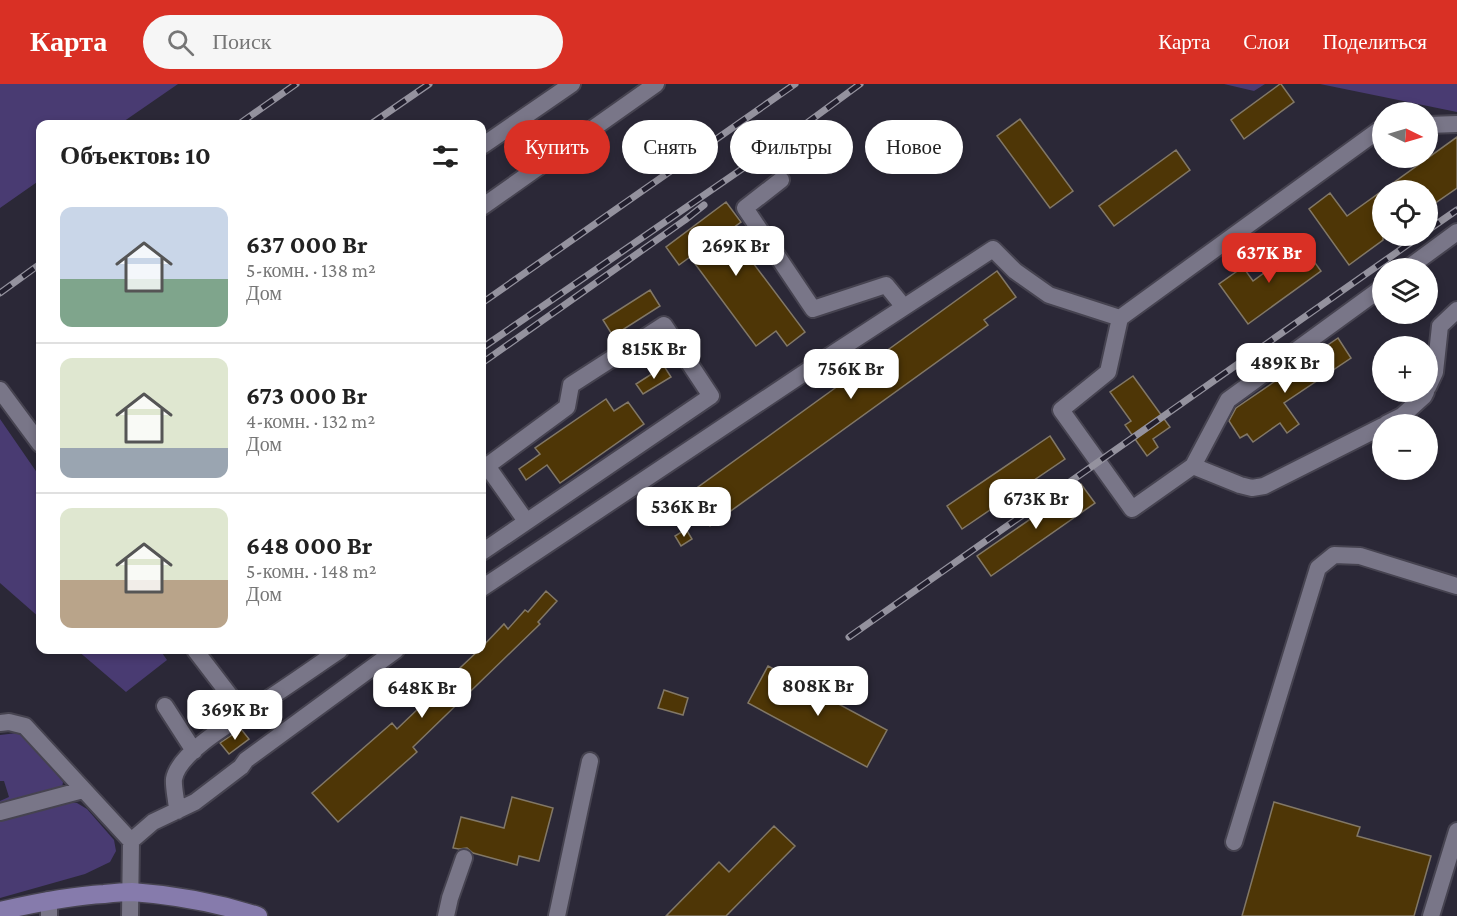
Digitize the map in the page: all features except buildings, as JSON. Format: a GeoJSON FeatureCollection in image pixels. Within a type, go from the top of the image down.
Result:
{"type":"FeatureCollection","features":[{"type":"Feature","properties":{"kind":"main road"},"geometry":{"type":"LineString","coordinates":[[0,911],[49,908],[93,894],[131,892],[184,898],[225,906],[258,916]]}},
{"type":"Feature","properties":{"kind":"street"},"geometry":{"type":"LineString","coordinates":[[486,143],[572,84]]}},
{"type":"Feature","properties":{"kind":"street"},"geometry":{"type":"LineString","coordinates":[[486,204],[656,84]]}},
{"type":"Feature","properties":{"kind":"street"},"geometry":{"type":"LineString","coordinates":[[1438,125],[1457,124]]}},
{"type":"Feature","properties":{"kind":"street"},"geometry":{"type":"LineString","coordinates":[[1372,135],[1120,318],[1108,372],[1061,410],[1132,508],[1193,466],[1228,400],[1372,294]]}},
{"type":"Feature","properties":{"kind":"street"},"geometry":{"type":"LineString","coordinates":[[782,180],[746,208],[813,309],[886,285],[904,307]]}},
{"type":"Feature","properties":{"kind":"street"},"geometry":{"type":"LineString","coordinates":[[1422,258],[1457,232]]}},
{"type":"Feature","properties":{"kind":"street"},"geometry":{"type":"LineString","coordinates":[[486,585],[993,249],[1015,271],[1049,295],[1120,318]]}},
{"type":"Feature","properties":{"kind":"street"},"geometry":{"type":"LineString","coordinates":[[1438,344],[1440,326],[1457,310]]}},
{"type":"Feature","properties":{"kind":"street"},"geometry":{"type":"LineString","coordinates":[[486,549],[711,396],[664,324],[571,385],[567,407],[487,466],[526,521]]}},
{"type":"Feature","properties":{"kind":"street"},"geometry":{"type":"LineString","coordinates":[[0,390],[36,439]]}},
{"type":"Feature","properties":{"kind":"street"},"geometry":{"type":"LineString","coordinates":[[1404,414],[1417,402]]}},
{"type":"Feature","properties":{"kind":"street"},"geometry":{"type":"LineString","coordinates":[[1193,466],[1240,485],[1252,488],[1264,486],[1372,431]]}},
{"type":"Feature","properties":{"kind":"street"},"geometry":{"type":"LineString","coordinates":[[1234,842],[1318,568],[1334,555],[1360,556],[1457,586]]}},
{"type":"Feature","properties":{"kind":"street"},"geometry":{"type":"LineString","coordinates":[[198,654],[244,714]]}},
{"type":"Feature","properties":{"kind":"street"},"geometry":{"type":"LineString","coordinates":[[177,811],[174,778],[181,765],[194,751],[216,732],[334,654]]}},
{"type":"Feature","properties":{"kind":"street"},"geometry":{"type":"LineString","coordinates":[[131,842],[153,822],[195,802],[246,760],[391,654]]}},
{"type":"Feature","properties":{"kind":"street"},"geometry":{"type":"LineString","coordinates":[[165,706],[194,751]]}},
{"type":"Feature","properties":{"kind":"street"},"geometry":{"type":"LineString","coordinates":[[3,720],[25,726],[131,842],[130,916]]}},
{"type":"Feature","properties":{"kind":"street"},"geometry":{"type":"LineString","coordinates":[[557,916],[590,761]]}},
{"type":"Feature","properties":{"kind":"street"},"geometry":{"type":"LineString","coordinates":[[0,812],[83,790]]}},
{"type":"Feature","properties":{"kind":"street"},"geometry":{"type":"LineString","coordinates":[[1431,916],[1457,831]]}},
{"type":"Feature","properties":{"kind":"street"},"geometry":{"type":"LineString","coordinates":[[446,916],[464,858]]}},
{"type":"Feature","properties":{"kind":"shaded area"},"geometry":{"type":"Polygon","coordinates":[[[0,84],[178,84],[126,120],[36,120],[36,183],[0,208],[0,84]]]}},
{"type":"Feature","properties":{"kind":"shaded area"},"geometry":{"type":"Polygon","coordinates":[[[1224,84],[1265,84],[1254,91],[1224,84]]]}},
{"type":"Feature","properties":{"kind":"shaded area"},"geometry":{"type":"Polygon","coordinates":[[[1320,84],[1457,84],[1457,112],[1438,108],[1438,102],[1408,102],[1320,84]]]}},
{"type":"Feature","properties":{"kind":"shaded area"},"geometry":{"type":"Polygon","coordinates":[[[0,419],[36,471],[36,614],[0,583],[0,419]]]}},
{"type":"Feature","properties":{"kind":"shaded area"},"geometry":{"type":"Polygon","coordinates":[[[82,654],[163,654],[167,660],[126,692],[82,654]]]}},
{"type":"Feature","properties":{"kind":"shaded area"},"geometry":{"type":"Polygon","coordinates":[[[17,733],[30,742],[42,755],[63,782],[62,788],[0,806],[0,801],[9,797],[4,781],[0,781],[0,735],[17,733]]]}},
{"type":"Feature","properties":{"kind":"shaded area"},"geometry":{"type":"Polygon","coordinates":[[[66,802],[77,803],[87,809],[114,840],[116,851],[110,862],[85,874],[0,898],[0,820],[66,802]]]}},
{"type":"Feature","properties":{"kind":"railway"},"geometry":{"type":"LineString","coordinates":[[245,120],[296,84]]}},
{"type":"Feature","properties":{"kind":"railway"},"geometry":{"type":"LineString","coordinates":[[377,120],[429,84]]}},
{"type":"Feature","properties":{"kind":"railway"},"geometry":{"type":"LineString","coordinates":[[486,300],[795,84]]}},
{"type":"Feature","properties":{"kind":"railway"},"geometry":{"type":"LineString","coordinates":[[486,345],[781,142],[860,84]]}},
{"type":"Feature","properties":{"kind":"railway"},"geometry":{"type":"LineString","coordinates":[[486,360],[704,205]]}},
{"type":"Feature","properties":{"kind":"railway"},"geometry":{"type":"LineString","coordinates":[[1438,223],[1457,210]]}},
{"type":"Feature","properties":{"kind":"railway"},"geometry":{"type":"LineString","coordinates":[[849,637],[1406,246]]}},
{"type":"Feature","properties":{"kind":"railway"},"geometry":{"type":"LineString","coordinates":[[0,293],[36,267]]}}]}
